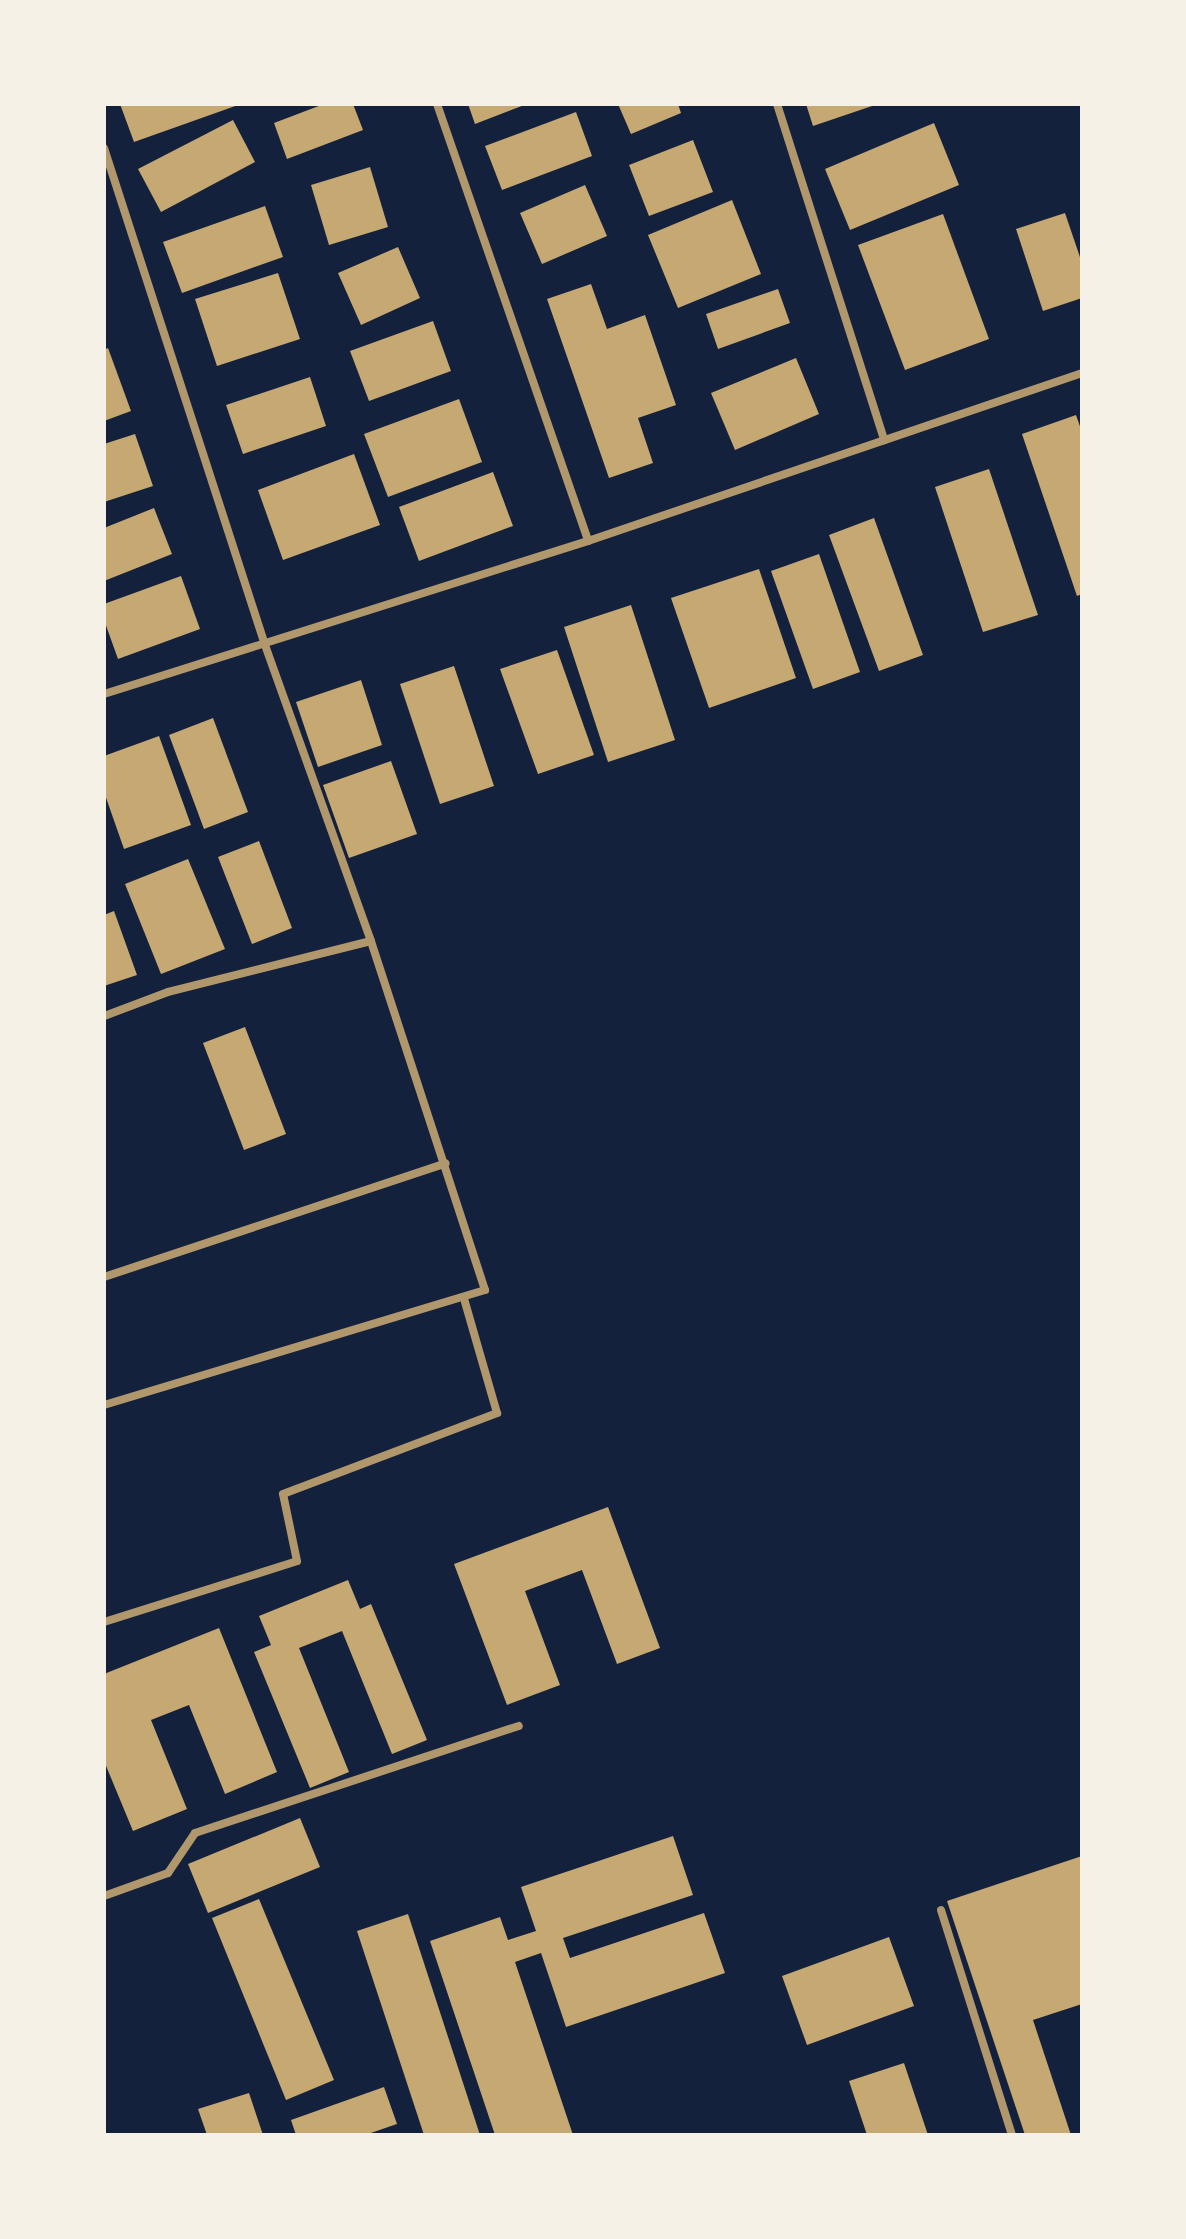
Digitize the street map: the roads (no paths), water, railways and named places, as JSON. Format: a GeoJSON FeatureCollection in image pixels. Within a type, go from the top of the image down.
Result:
{"type":"FeatureCollection","features":[{"type":"Feature","properties":{"kind":"street"},"geometry":{"type":"LineString","coordinates":[[437,104],[588,541]]}},
{"type":"Feature","properties":{"kind":"street"},"geometry":{"type":"LineString","coordinates":[[777,104],[884,440]]}},
{"type":"Feature","properties":{"kind":"street"},"geometry":{"type":"LineString","coordinates":[[104,148],[265,645],[371,941],[485,1290],[464,1299],[104,1405]]}},
{"type":"Feature","properties":{"kind":"street"},"geometry":{"type":"LineString","coordinates":[[104,694],[588,541],[1082,373]]}},
{"type":"Feature","properties":{"kind":"street"},"geometry":{"type":"LineString","coordinates":[[104,1016],[168,992],[371,941]]}},
{"type":"Feature","properties":{"kind":"street"},"geometry":{"type":"LineString","coordinates":[[104,1277],[446,1163]]}},
{"type":"Feature","properties":{"kind":"street"},"geometry":{"type":"LineString","coordinates":[[104,1622],[297,1561],[283,1494],[497,1413],[464,1299]]}},
{"type":"Feature","properties":{"kind":"street"},"geometry":{"type":"LineString","coordinates":[[104,1896],[168,1873],[195,1833],[519,1726]]}},
{"type":"Feature","properties":{"kind":"street"},"geometry":{"type":"LineString","coordinates":[[941,1910],[1012,2135]]}}]}
